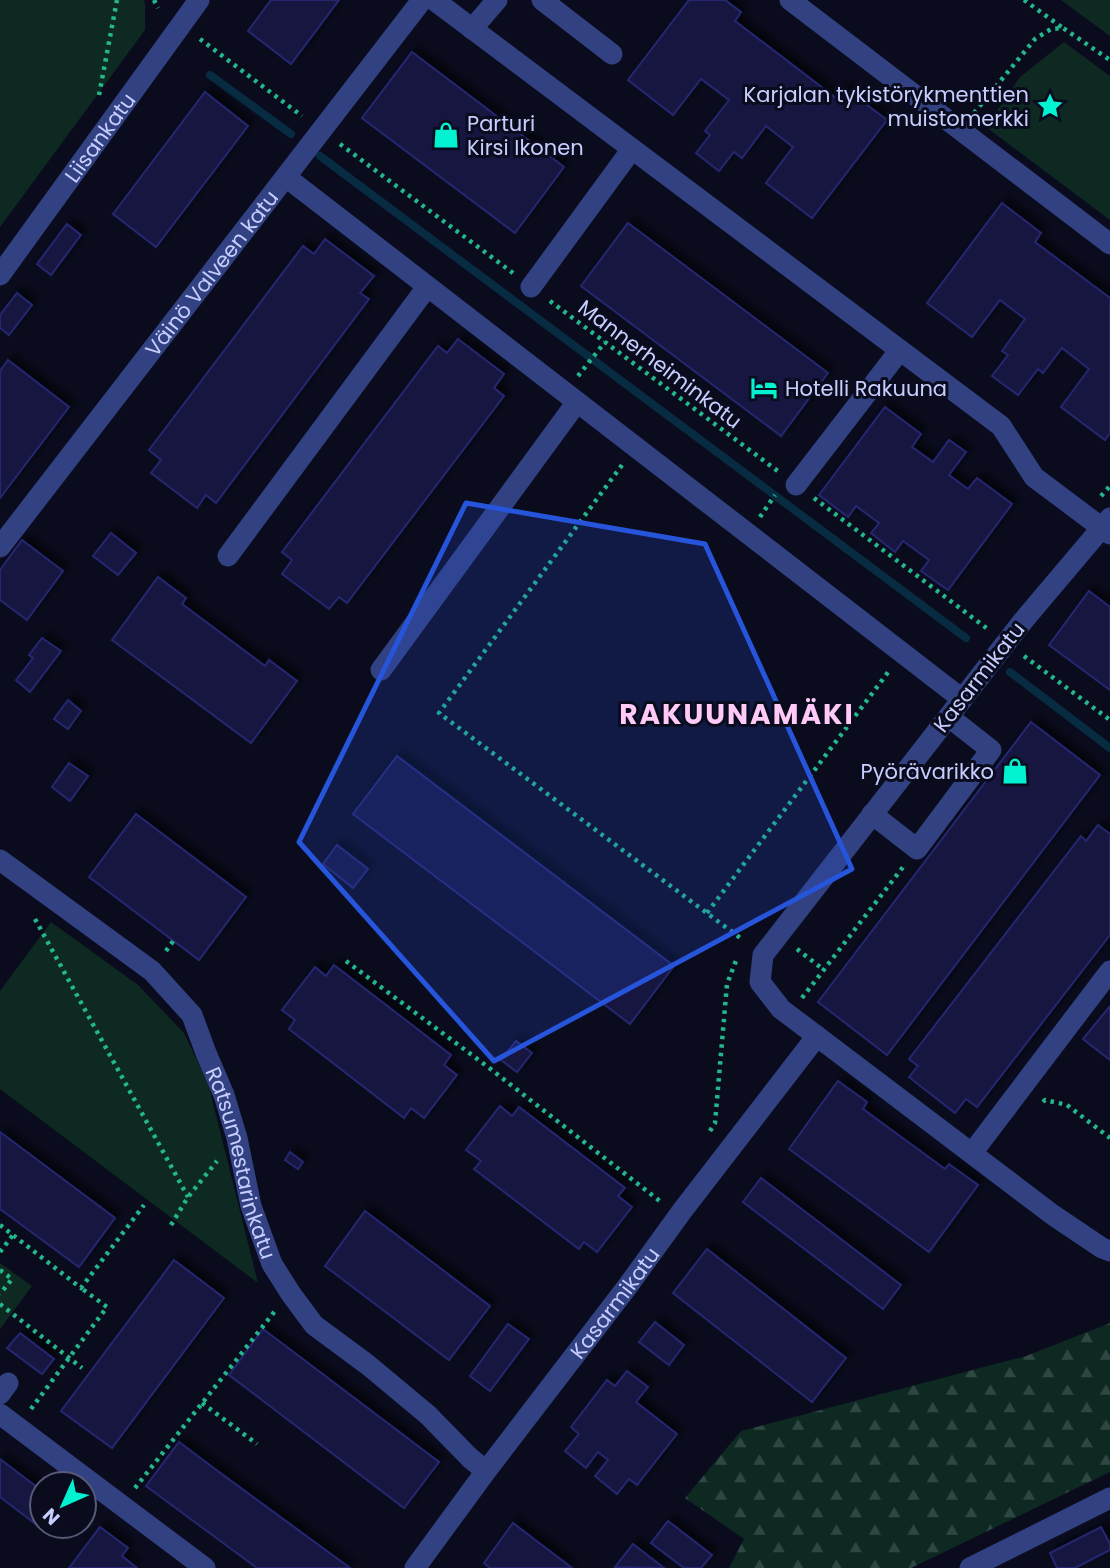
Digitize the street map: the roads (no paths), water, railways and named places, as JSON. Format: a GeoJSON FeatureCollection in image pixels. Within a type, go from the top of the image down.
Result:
{"type":"FeatureCollection","features":[{"type":"Feature","properties":{"kind":"street","name":"Liisankatu"},"geometry":{"type":"LineString","coordinates":[[0,275],[199,0]]}},
{"type":"Feature","properties":{"kind":"street","name":"Väinö Valveen katu"},"geometry":{"type":"LineString","coordinates":[[0,547],[422,0]]}},
{"type":"Feature","properties":{"kind":"street"},"geometry":{"type":"LineString","coordinates":[[433,0],[1001,426],[1034,477],[1107,527]]}},
{"type":"Feature","properties":{"kind":"street"},"geometry":{"type":"LineString","coordinates":[[472,29],[497,0]]}},
{"type":"Feature","properties":{"kind":"street"},"geometry":{"type":"LineString","coordinates":[[542,0],[611,54]]}},
{"type":"Feature","properties":{"kind":"street"},"geometry":{"type":"LineString","coordinates":[[790,0],[1110,244]]}},
{"type":"Feature","properties":{"kind":"street"},"geometry":{"type":"LineString","coordinates":[[531,287],[632,149]]}},
{"type":"Feature","properties":{"kind":"street"},"geometry":{"type":"LineString","coordinates":[[286,177],[962,699]]}},
{"type":"Feature","properties":{"kind":"street"},"geometry":{"type":"LineString","coordinates":[[228,556],[427,287]]}},
{"type":"Feature","properties":{"kind":"street"},"geometry":{"type":"LineString","coordinates":[[796,485],[900,350]]}},
{"type":"Feature","properties":{"kind":"street"},"geometry":{"type":"LineString","coordinates":[[381,670],[577,402]]}},
{"type":"Feature","properties":{"kind":"street","name":"Kasarmikatu"},"geometry":{"type":"LineString","coordinates":[[1107,527],[1006,643],[762,955],[760,982],[781,1009],[1054,1215],[1110,1251]]}},
{"type":"Feature","properties":{"kind":"street"},"geometry":{"type":"LineString","coordinates":[[872,814],[917,849],[991,750],[948,717]]}},
{"type":"Feature","properties":{"kind":"street","name":"Ratsumestarinkatu"},"geometry":{"type":"LineString","coordinates":[[0,860],[152,971],[192,1015],[224,1095],[237,1138],[251,1206],[272,1264],[291,1294],[314,1325],[428,1415],[486,1471]]}},
{"type":"Feature","properties":{"kind":"street"},"geometry":{"type":"LineString","coordinates":[[972,1153],[1110,971]]}},
{"type":"Feature","properties":{"kind":"street","name":"Kasarmikatu"},"geometry":{"type":"LineString","coordinates":[[415,1568],[734,1142],[817,1036]]}},
{"type":"Feature","properties":{"kind":"street"},"geometry":{"type":"LineString","coordinates":[[8,1421],[205,1568]]}},
{"type":"Feature","properties":{"kind":"street"},"geometry":{"type":"LineString","coordinates":[[970,1568],[1110,1498]]}},
{"type":"Feature","properties":{"kind":"waterway"},"geometry":{"type":"LineString","coordinates":[[210,75],[291,134]]}},
{"type":"Feature","properties":{"kind":"waterway"},"geometry":{"type":"LineString","coordinates":[[320,156],[966,638]]}},
{"type":"Feature","properties":{"kind":"waterway"},"geometry":{"type":"LineString","coordinates":[[1010,672],[1110,748]]}},
{"type":"Feature","properties":{"kind":"place","name":"Karjalan tykistörykmenttien muistomerkki"},"geometry":{"type":"Point","coordinates":[1050,106]}},
{"type":"Feature","properties":{"kind":"place","name":"Parturi Kirsi Ikonen"},"geometry":{"type":"Point","coordinates":[446,135]}},
{"type":"Feature","properties":{"kind":"place","name":"Hotelli Rakuuna"},"geometry":{"type":"Point","coordinates":[764,388]}},
{"type":"Feature","properties":{"kind":"place","name":"Pyörävarikko"},"geometry":{"type":"Point","coordinates":[1015,771]}},
{"type":"Feature","properties":{"kind":"district","name":"RAKUUNAMÄKI"},"geometry":{"type":"Point","coordinates":[737,714]}}]}
